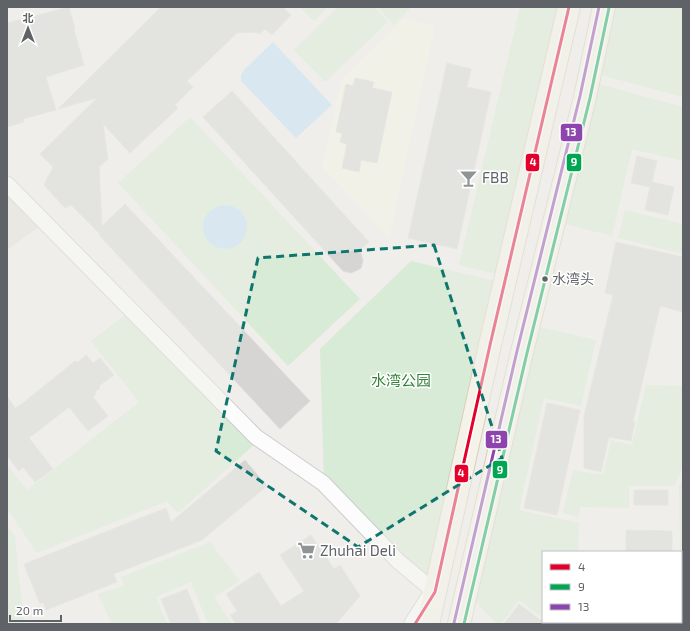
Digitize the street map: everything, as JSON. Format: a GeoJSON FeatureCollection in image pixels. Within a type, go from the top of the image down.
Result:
{"type":"FeatureCollection","features":[{"type":"Feature","properties":{"kind":"main road"},"geometry":{"type":"LineString","coordinates":[[428,624],[488,353],[569,7]]}},
{"type":"Feature","properties":{"kind":"main road"},"geometry":{"type":"LineString","coordinates":[[459,624],[522,352],[585,97],[604,7]]}},
{"type":"Feature","properties":{"kind":"street"},"geometry":{"type":"LineString","coordinates":[[7,184],[256,437],[323,483],[398,561],[435,592],[415,624]]}},
{"type":"Feature","properties":{"kind":"highlighted area"},"geometry":{"type":"Polygon","coordinates":[[[434,245],[502,458],[358,547],[216,451],[258,258],[434,245]]]}},
{"type":"Feature","properties":{"kind":"shaded area"},"geometry":{"type":"Polygon","coordinates":[[[405,18],[435,26],[389,238],[322,167],[342,79],[405,18]]]}},
{"type":"Feature","properties":{"kind":"shaded area"},"geometry":{"type":"Polygon","coordinates":[[[7,185],[44,223],[7,250],[7,185]]]}},
{"type":"Feature","properties":{"kind":"green space"},"geometry":{"type":"Polygon","coordinates":[[[300,7],[328,7],[314,21],[300,7]]]}},
{"type":"Feature","properties":{"kind":"green space"},"geometry":{"type":"Polygon","coordinates":[[[338,7],[374,7],[388,22],[325,82],[294,50],[338,7]]]}},
{"type":"Feature","properties":{"kind":"green space"},"geometry":{"type":"Polygon","coordinates":[[[378,7],[411,7],[394,25],[378,7]]]}},
{"type":"Feature","properties":{"kind":"green space"},"geometry":{"type":"Polygon","coordinates":[[[520,7],[562,7],[500,275],[459,265],[520,7]]]}},
{"type":"Feature","properties":{"kind":"green space"},"geometry":{"type":"Polygon","coordinates":[[[612,7],[683,7],[683,97],[597,74],[612,7]]]}},
{"type":"Feature","properties":{"kind":"green space"},"geometry":{"type":"Polygon","coordinates":[[[595,83],[683,107],[683,161],[632,149],[612,236],[561,223],[595,83]]]}},
{"type":"Feature","properties":{"kind":"green space"},"geometry":{"type":"Polygon","coordinates":[[[190,117],[360,299],[288,366],[118,183],[190,117]]]}},
{"type":"Feature","properties":{"kind":"green space"},"geometry":{"type":"Polygon","coordinates":[[[625,210],[683,224],[683,254],[618,238],[625,210]]]}},
{"type":"Feature","properties":{"kind":"green space","name":"水湾公园"},"geometry":{"type":"Polygon","coordinates":[[[411,261],[505,283],[435,591],[324,483],[320,349],[411,261]]]}},
{"type":"Feature","properties":{"kind":"green space"},"geometry":{"type":"Polygon","coordinates":[[[125,315],[256,443],[178,513],[167,501],[37,553],[7,508],[7,465],[27,490],[139,402],[91,341],[125,315]]]}},
{"type":"Feature","properties":{"kind":"green space"},"geometry":{"type":"Polygon","coordinates":[[[535,326],[596,340],[581,406],[544,398],[519,510],[579,523],[578,551],[542,551],[542,617],[519,600],[501,624],[497,624],[472,598],[535,326]]]}},
{"type":"Feature","properties":{"kind":"green space"},"geometry":{"type":"Polygon","coordinates":[[[646,385],[683,386],[683,466],[674,486],[629,486],[629,508],[580,507],[579,517],[563,513],[573,470],[603,475],[611,440],[632,445],[646,385]]]}},
{"type":"Feature","properties":{"kind":"green space"},"geometry":{"type":"Polygon","coordinates":[[[683,478],[683,557],[682,551],[680,551],[679,486],[683,478]]]}},
{"type":"Feature","properties":{"kind":"green space"},"geometry":{"type":"Polygon","coordinates":[[[7,525],[15,537],[24,624],[7,624],[7,525]]]}},
{"type":"Feature","properties":{"kind":"green space"},"geometry":{"type":"Polygon","coordinates":[[[210,542],[240,581],[214,597],[232,624],[208,624],[191,582],[156,597],[167,624],[112,624],[98,594],[124,586],[121,577],[210,542]]]}},
{"type":"Feature","properties":{"kind":"green space"},"geometry":{"type":"Polygon","coordinates":[[[683,618],[683,624],[550,623],[682,623],[683,618]]]}},
{"type":"Feature","properties":{"kind":"water"},"geometry":{"type":"Polygon","coordinates":[[[273,42],[332,105],[296,138],[241,81],[241,75],[244,70],[273,42]]]}},
{"type":"Feature","properties":{"kind":"water"},"geometry":{"type":"Polygon","coordinates":[[[225,205],[237,209],[243,215],[247,227],[243,239],[237,245],[225,249],[213,245],[207,239],[203,227],[207,215],[213,209],[225,205]]]}},
{"type":"Feature","properties":{"kind":"building"},"geometry":{"type":"Polygon","coordinates":[[[69,7],[84,65],[46,77],[56,110],[23,119],[24,122],[7,127],[7,23],[69,7]]]}},
{"type":"Feature","properties":{"kind":"building"},"geometry":{"type":"Polygon","coordinates":[[[161,7],[283,7],[291,15],[272,35],[265,29],[260,34],[254,32],[237,33],[187,81],[193,87],[175,105],[178,108],[130,153],[103,124],[108,159],[99,167],[102,226],[125,204],[310,401],[280,429],[99,235],[100,234],[71,205],[65,208],[44,185],[53,167],[40,154],[97,98],[58,109],[161,7]]]}},
{"type":"Feature","properties":{"kind":"building"},"geometry":{"type":"Polygon","coordinates":[[[447,63],[471,69],[467,87],[491,92],[457,249],[408,238],[447,63]]]}},
{"type":"Feature","properties":{"kind":"building"},"geometry":{"type":"Polygon","coordinates":[[[355,78],[374,82],[372,88],[392,92],[377,163],[361,160],[359,172],[342,168],[347,144],[340,142],[342,133],[336,132],[346,84],[353,86],[355,78]]]}},
{"type":"Feature","properties":{"kind":"building"},"geometry":{"type":"Polygon","coordinates":[[[232,91],[369,242],[360,250],[363,261],[361,268],[351,273],[343,271],[203,117],[232,91]]]}},
{"type":"Feature","properties":{"kind":"building"},"geometry":{"type":"Polygon","coordinates":[[[637,156],[657,161],[652,182],[674,187],[668,215],[645,210],[650,187],[631,183],[637,156]]]}},
{"type":"Feature","properties":{"kind":"building"},"geometry":{"type":"Polygon","coordinates":[[[616,242],[683,257],[683,312],[660,306],[633,422],[635,422],[631,441],[609,437],[601,472],[584,468],[584,416],[613,295],[605,293],[616,242]]]}},
{"type":"Feature","properties":{"kind":"building"},"geometry":{"type":"Polygon","coordinates":[[[86,355],[93,363],[100,358],[114,375],[99,386],[100,388],[95,392],[96,394],[93,397],[108,416],[88,431],[69,407],[29,438],[53,469],[35,482],[23,467],[19,471],[7,456],[7,396],[15,408],[75,361],[78,362],[86,355]]]}},
{"type":"Feature","properties":{"kind":"building"},"geometry":{"type":"Polygon","coordinates":[[[547,403],[580,410],[557,515],[524,508],[547,403]]]}},
{"type":"Feature","properties":{"kind":"building"},"geometry":{"type":"Polygon","coordinates":[[[245,460],[267,486],[202,540],[114,574],[117,582],[46,610],[43,602],[40,604],[24,564],[166,508],[171,522],[245,460]]]}},
{"type":"Feature","properties":{"kind":"building"},"geometry":{"type":"Polygon","coordinates":[[[634,490],[668,490],[668,505],[634,505],[634,490]]]}},
{"type":"Feature","properties":{"kind":"building"},"geometry":{"type":"Polygon","coordinates":[[[626,530],[672,531],[672,551],[626,551],[626,530]]]}},
{"type":"Feature","properties":{"kind":"building"},"geometry":{"type":"Polygon","coordinates":[[[311,535],[334,569],[340,565],[360,596],[336,624],[236,624],[230,615],[237,611],[226,594],[259,572],[281,606],[304,591],[280,555],[311,535]]]}},
{"type":"Feature","properties":{"kind":"building"},"geometry":{"type":"Polygon","coordinates":[[[187,589],[201,624],[171,624],[161,599],[187,589]]]}},
{"type":"Feature","properties":{"kind":"building"},"geometry":{"type":"Polygon","coordinates":[[[519,604],[542,621],[542,623],[547,624],[504,624],[519,604]]]}},
{"type":"Feature","properties":{"kind":"transit line","name":"4"},"geometry":{"type":"LineString","coordinates":[[415,624],[435,592],[490,345],[569,7]]}},
{"type":"Feature","properties":{"kind":"transit line","name":"13"},"geometry":{"type":"LineString","coordinates":[[454,623],[517,351],[580,96],[599,7]]}},
{"type":"Feature","properties":{"kind":"transit line","name":"9"},"geometry":{"type":"LineString","coordinates":[[464,624],[527,353],[590,98],[609,8]]}},
{"type":"Feature","properties":{"kind":"place","name":"FBB"},"geometry":{"type":"Point","coordinates":[469,178]}},
{"type":"Feature","properties":{"kind":"place","name":"水湾头"},"geometry":{"type":"Point","coordinates":[545,279]}},
{"type":"Feature","properties":{"kind":"place","name":"Zhuhai Deli"},"geometry":{"type":"Point","coordinates":[307,551]}}]}
